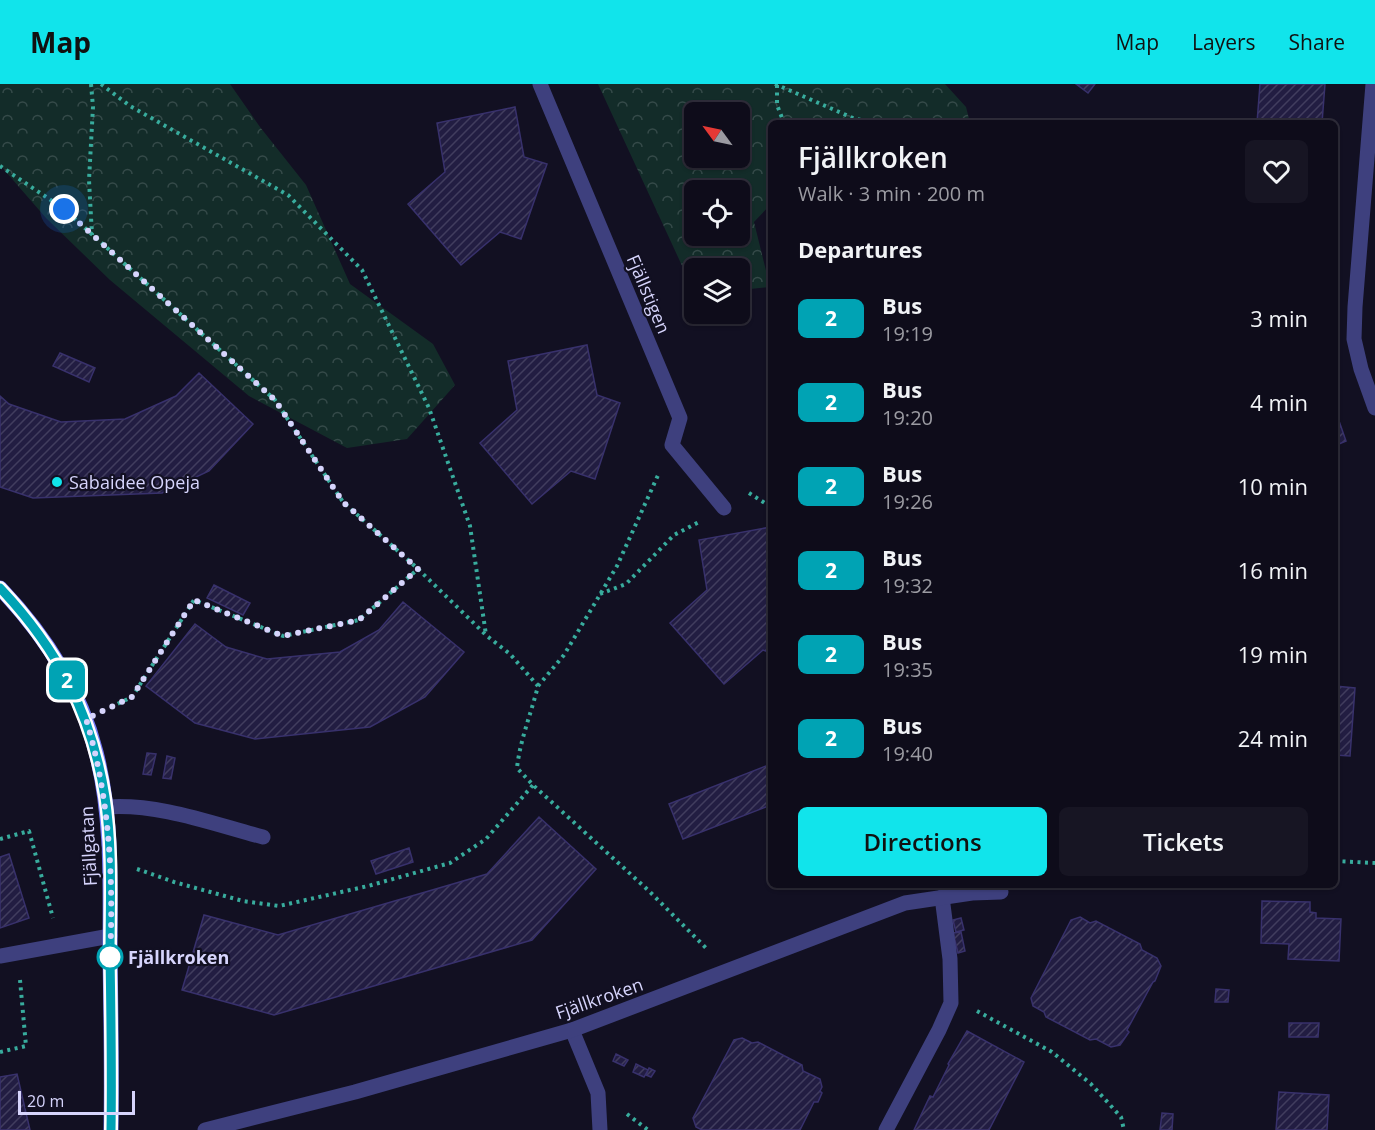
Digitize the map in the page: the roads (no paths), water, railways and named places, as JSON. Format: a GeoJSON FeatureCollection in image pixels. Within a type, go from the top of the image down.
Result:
{"type":"FeatureCollection","features":[{"type":"Feature","properties":{"kind":"street","name":"Fjällstigen"},"geometry":{"type":"LineString","coordinates":[[540,84],[680,418],[672,445],[724,508]]}},
{"type":"Feature","properties":{"kind":"street"},"geometry":{"type":"LineString","coordinates":[[1373,84],[1354,339],[1361,369],[1375,408]]}},
{"type":"Feature","properties":{"kind":"street","name":"Fjällgatan"},"geometry":{"type":"LineString","coordinates":[[0,588],[26,615],[60,664],[86,719],[96,752],[105,807],[110,873],[111,1130]]}},
{"type":"Feature","properties":{"kind":"street"},"geometry":{"type":"LineString","coordinates":[[105,807],[128,805],[150,809],[263,837]]}},
{"type":"Feature","properties":{"kind":"street","name":"Fjällkroken"},"geometry":{"type":"LineString","coordinates":[[204,1130],[355,1092],[572,1030],[905,903],[1001,892]]}},
{"type":"Feature","properties":{"kind":"street"},"geometry":{"type":"LineString","coordinates":[[886,1130],[951,1003],[950,959],[942,897]]}},
{"type":"Feature","properties":{"kind":"street"},"geometry":{"type":"LineString","coordinates":[[0,956],[110,936]]}},
{"type":"Feature","properties":{"kind":"street"},"geometry":{"type":"LineString","coordinates":[[572,1030],[598,1093],[600,1130]]}},
{"type":"Feature","properties":{"kind":"place","name":"Sabaidee Opeja"},"geometry":{"type":"Point","coordinates":[57,482]}},
{"type":"Feature","properties":{"kind":"place","name":"Fjällkroken"},"geometry":{"type":"Point","coordinates":[110,957]}}]}
